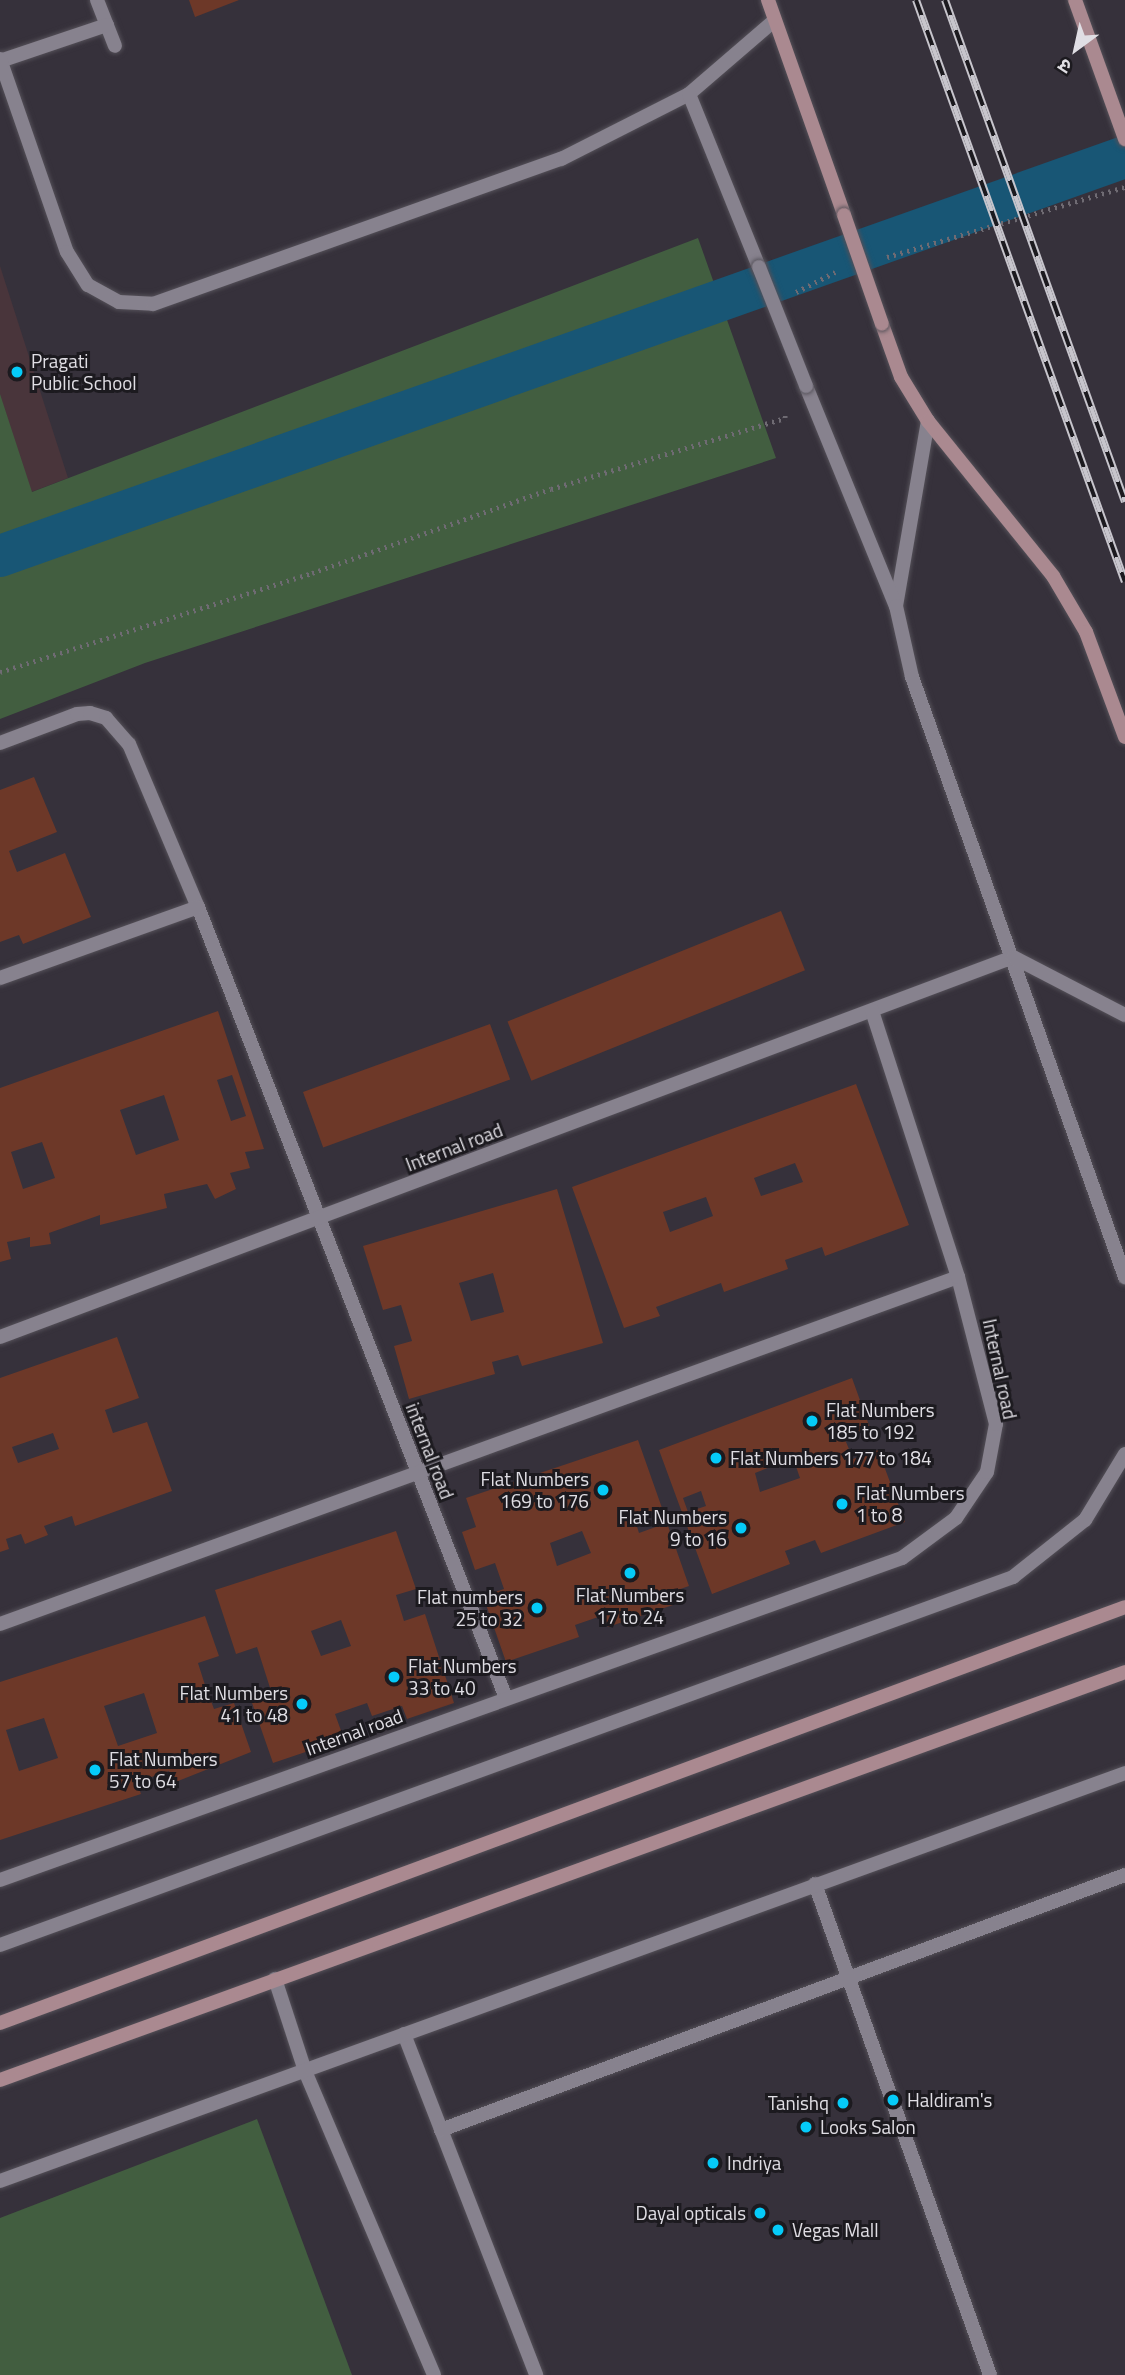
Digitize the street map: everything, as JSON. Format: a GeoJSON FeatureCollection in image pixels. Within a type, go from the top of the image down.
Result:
{"type":"FeatureCollection","features":[{"type":"Feature","properties":{"kind":"street"},"geometry":{"type":"LineString","coordinates":[[97,0],[115,46]]}},
{"type":"Feature","properties":{"kind":"street"},"geometry":{"type":"LineString","coordinates":[[768,0],[901,377],[928,421],[1053,576],[1086,632],[1125,737]]}},
{"type":"Feature","properties":{"kind":"street"},"geometry":{"type":"LineString","coordinates":[[1075,0],[1125,138]]}},
{"type":"Feature","properties":{"kind":"street"},"geometry":{"type":"LineString","coordinates":[[107,25],[0,60],[74,263],[88,285],[119,302],[153,304],[561,159],[689,94],[775,20]]}},
{"type":"Feature","properties":{"kind":"street"},"geometry":{"type":"LineString","coordinates":[[689,94],[896,606],[912,677],[1125,1277]]}},
{"type":"Feature","properties":{"kind":"street"},"geometry":{"type":"LineString","coordinates":[[896,606],[928,421]]}},
{"type":"Feature","properties":{"kind":"street"},"geometry":{"type":"LineString","coordinates":[[0,743],[77,714],[106,719],[129,744],[198,907],[318,1218]]}},
{"type":"Feature","properties":{"kind":"street"},"geometry":{"type":"LineString","coordinates":[[0,978],[198,907]]}},
{"type":"Feature","properties":{"kind":"street"},"geometry":{"type":"LineString","coordinates":[[872,1011],[1013,957],[1125,1014]]}},
{"type":"Feature","properties":{"kind":"street","name":"Internal road"},"geometry":{"type":"LineString","coordinates":[[0,1337],[872,1011],[958,1277],[996,1424],[987,1472],[956,1518],[902,1558],[0,1880]]}},
{"type":"Feature","properties":{"kind":"street","name":"internal road"},"geometry":{"type":"LineString","coordinates":[[318,1218],[506,1698]]}},
{"type":"Feature","properties":{"kind":"street"},"geometry":{"type":"LineString","coordinates":[[0,1624],[958,1277]]}},
{"type":"Feature","properties":{"kind":"street"},"geometry":{"type":"LineString","coordinates":[[0,1945],[1013,1577],[1085,1520],[1125,1454]]}},
{"type":"Feature","properties":{"kind":"street"},"geometry":{"type":"LineString","coordinates":[[0,2023],[1125,1606]]}},
{"type":"Feature","properties":{"kind":"street"},"geometry":{"type":"LineString","coordinates":[[0,2080],[1125,1672]]}},
{"type":"Feature","properties":{"kind":"street"},"geometry":{"type":"LineString","coordinates":[[0,2181],[1125,1773]]}},
{"type":"Feature","properties":{"kind":"street"},"geometry":{"type":"LineString","coordinates":[[441,2130],[1125,1875]]}},
{"type":"Feature","properties":{"kind":"street"},"geometry":{"type":"LineString","coordinates":[[815,1884],[990,2375]]}},
{"type":"Feature","properties":{"kind":"street"},"geometry":{"type":"LineString","coordinates":[[275,1979],[305,2071],[435,2375]]}},
{"type":"Feature","properties":{"kind":"street"},"geometry":{"type":"LineString","coordinates":[[404,2034],[536,2375]]}},
{"type":"Feature","properties":{"kind":"path"},"geometry":{"type":"LineString","coordinates":[[874,261],[1125,187]]}},
{"type":"Feature","properties":{"kind":"path"},"geometry":{"type":"LineString","coordinates":[[787,296],[848,268]]}},
{"type":"Feature","properties":{"kind":"path"},"geometry":{"type":"LineString","coordinates":[[0,672],[312,573],[539,493],[785,418],[783,406]]}},
{"type":"Feature","properties":{"kind":"shaded area","name":"Pragati Public School"},"geometry":{"type":"Polygon","coordinates":[[[0,266],[68,478],[0,504],[0,266]]]}},
{"type":"Feature","properties":{"kind":"green space"},"geometry":{"type":"Polygon","coordinates":[[[698,238],[776,458],[145,663],[0,719],[0,394],[32,492],[698,238]]]}},
{"type":"Feature","properties":{"kind":"green space"},"geometry":{"type":"Polygon","coordinates":[[[257,2119],[352,2375],[0,2375],[0,2218],[257,2119]]]}},
{"type":"Feature","properties":{"kind":"building"},"geometry":{"type":"Polygon","coordinates":[[[189,0],[239,0],[195,17],[189,0]]]}},
{"type":"Feature","properties":{"kind":"building"},"geometry":{"type":"Polygon","coordinates":[[[34,777],[57,832],[9,851],[17,872],[65,853],[91,917],[23,944],[19,935],[0,942],[0,790],[34,777]]]}},
{"type":"Feature","properties":{"kind":"building"},"geometry":{"type":"Polygon","coordinates":[[[781,911],[805,970],[531,1081],[507,1022],[781,911]]]}},
{"type":"Feature","properties":{"kind":"building"},"geometry":{"type":"Polygon","coordinates":[[[218,1011],[264,1149],[245,1152],[250,1168],[230,1173],[236,1189],[215,1199],[207,1184],[164,1194],[167,1208],[100,1225],[100,1215],[49,1233],[51,1244],[30,1247],[30,1237],[7,1242],[11,1259],[0,1262],[0,1088],[218,1011]],[[232,1075],[217,1080],[231,1121],[246,1116],[232,1075]],[[164,1095],[120,1110],[136,1155],[179,1140],[164,1095]],[[42,1142],[11,1152],[23,1189],[55,1178],[42,1142]]]}},
{"type":"Feature","properties":{"kind":"building"},"geometry":{"type":"Polygon","coordinates":[[[490,1024],[510,1079],[323,1148],[303,1092],[490,1024]]]}},
{"type":"Feature","properties":{"kind":"building"},"geometry":{"type":"Polygon","coordinates":[[[856,1084],[909,1225],[825,1256],[822,1247],[785,1260],[788,1269],[724,1292],[721,1283],[656,1307],[660,1316],[624,1328],[572,1187],[856,1084]],[[795,1163],[754,1178],[761,1196],[803,1182],[795,1163]],[[706,1197],[663,1212],[670,1232],[713,1216],[706,1197]]]}},
{"type":"Feature","properties":{"kind":"building"},"geometry":{"type":"Polygon","coordinates":[[[557,1189],[603,1343],[522,1366],[518,1355],[492,1362],[495,1374],[409,1399],[394,1346],[412,1341],[401,1305],[383,1310],[363,1246],[557,1189]],[[493,1273],[459,1283],[471,1321],[504,1312],[493,1273]]]}},
{"type":"Feature","properties":{"kind":"building"},"geometry":{"type":"Polygon","coordinates":[[[117,1337],[139,1398],[105,1410],[113,1433],[147,1422],[172,1491],[75,1526],[72,1516],[44,1526],[48,1535],[25,1544],[21,1534],[6,1539],[9,1549],[0,1552],[0,1378],[117,1337]],[[53,1433],[12,1447],[18,1463],[59,1449],[53,1433]]]}},
{"type":"Feature","properties":{"kind":"building"},"geometry":{"type":"Polygon","coordinates":[[[852,1378],[870,1428],[844,1437],[853,1459],[878,1450],[905,1522],[821,1553],[815,1540],[785,1551],[790,1564],[712,1594],[659,1450],[852,1378]],[[793,1458],[755,1473],[760,1492],[800,1478],[793,1458]],[[701,1491],[683,1498],[688,1512],[706,1506],[701,1491]]]}},
{"type":"Feature","properties":{"kind":"building"},"geometry":{"type":"Polygon","coordinates":[[[638,1440],[662,1508],[634,1517],[639,1533],[667,1523],[689,1586],[669,1593],[673,1605],[608,1627],[604,1615],[575,1625],[579,1637],[506,1662],[483,1596],[504,1589],[495,1563],[475,1570],[462,1532],[476,1527],[466,1498],[638,1440]],[[582,1531],[550,1543],[557,1566],[591,1553],[582,1531]]]}},
{"type":"Feature","properties":{"kind":"building"},"geometry":{"type":"Polygon","coordinates":[[[396,1531],[416,1589],[396,1595],[404,1621],[425,1614],[454,1703],[407,1719],[402,1706],[372,1716],[367,1703],[335,1714],[344,1739],[273,1763],[251,1700],[272,1694],[257,1647],[236,1654],[215,1590],[396,1531]],[[341,1620],[311,1631],[321,1656],[351,1646],[341,1620]]]}},
{"type":"Feature","properties":{"kind":"building"},"geometry":{"type":"Polygon","coordinates":[[[205,1616],[219,1656],[198,1663],[205,1685],[214,1709],[234,1703],[251,1752],[173,1783],[169,1771],[137,1782],[141,1794],[0,1840],[0,1682],[205,1616]],[[144,1693],[104,1706],[118,1746],[157,1733],[144,1693]],[[44,1718],[6,1730],[19,1771],[58,1758],[44,1718]]]}},
{"type":"Feature","properties":{"kind":"waterway"},"geometry":{"type":"LineString","coordinates":[[0,556],[1125,157]]}},
{"type":"Feature","properties":{"kind":"railway"},"geometry":{"type":"LineString","coordinates":[[916,0],[1125,582]]}},
{"type":"Feature","properties":{"kind":"railway"},"geometry":{"type":"LineString","coordinates":[[945,0],[1125,502]]}},
{"type":"Feature","properties":{"kind":"place","name":"Pragati Public School"},"geometry":{"type":"Point","coordinates":[17,372]}},
{"type":"Feature","properties":{"kind":"place","name":"Flat Numbers 185 to 192"},"geometry":{"type":"Point","coordinates":[812,1421]}},
{"type":"Feature","properties":{"kind":"place","name":"Flat Numbers 177 to 184"},"geometry":{"type":"Point","coordinates":[716,1458]}},
{"type":"Feature","properties":{"kind":"place","name":"Flat Numbers 169 to 176"},"geometry":{"type":"Point","coordinates":[603,1490]}},
{"type":"Feature","properties":{"kind":"place","name":"Flat Numbers 1 to 8"},"geometry":{"type":"Point","coordinates":[842,1504]}},
{"type":"Feature","properties":{"kind":"place","name":"Flat Numbers 9 to 16"},"geometry":{"type":"Point","coordinates":[741,1528]}},
{"type":"Feature","properties":{"kind":"place","name":"Flat Numbers 17 to 24"},"geometry":{"type":"Point","coordinates":[630,1573]}},
{"type":"Feature","properties":{"kind":"place","name":"Flat numbers 25 to 32"},"geometry":{"type":"Point","coordinates":[537,1608]}},
{"type":"Feature","properties":{"kind":"place","name":"Flat Numbers 33 to 40"},"geometry":{"type":"Point","coordinates":[394,1677]}},
{"type":"Feature","properties":{"kind":"place","name":"Flat Numbers 41 to 48"},"geometry":{"type":"Point","coordinates":[302,1704]}},
{"type":"Feature","properties":{"kind":"place","name":"Flat Numbers 57 to 64"},"geometry":{"type":"Point","coordinates":[95,1770]}},
{"type":"Feature","properties":{"kind":"place","name":"Haldiram's"},"geometry":{"type":"Point","coordinates":[893,2100]}},
{"type":"Feature","properties":{"kind":"place","name":"Tanishq"},"geometry":{"type":"Point","coordinates":[843,2103]}},
{"type":"Feature","properties":{"kind":"place","name":"Looks Salon"},"geometry":{"type":"Point","coordinates":[806,2127]}},
{"type":"Feature","properties":{"kind":"place","name":"Indriya"},"geometry":{"type":"Point","coordinates":[713,2163]}},
{"type":"Feature","properties":{"kind":"place","name":"Dayal opticals"},"geometry":{"type":"Point","coordinates":[760,2213]}},
{"type":"Feature","properties":{"kind":"place","name":"Vegas Mall"},"geometry":{"type":"Point","coordinates":[778,2230]}}]}
